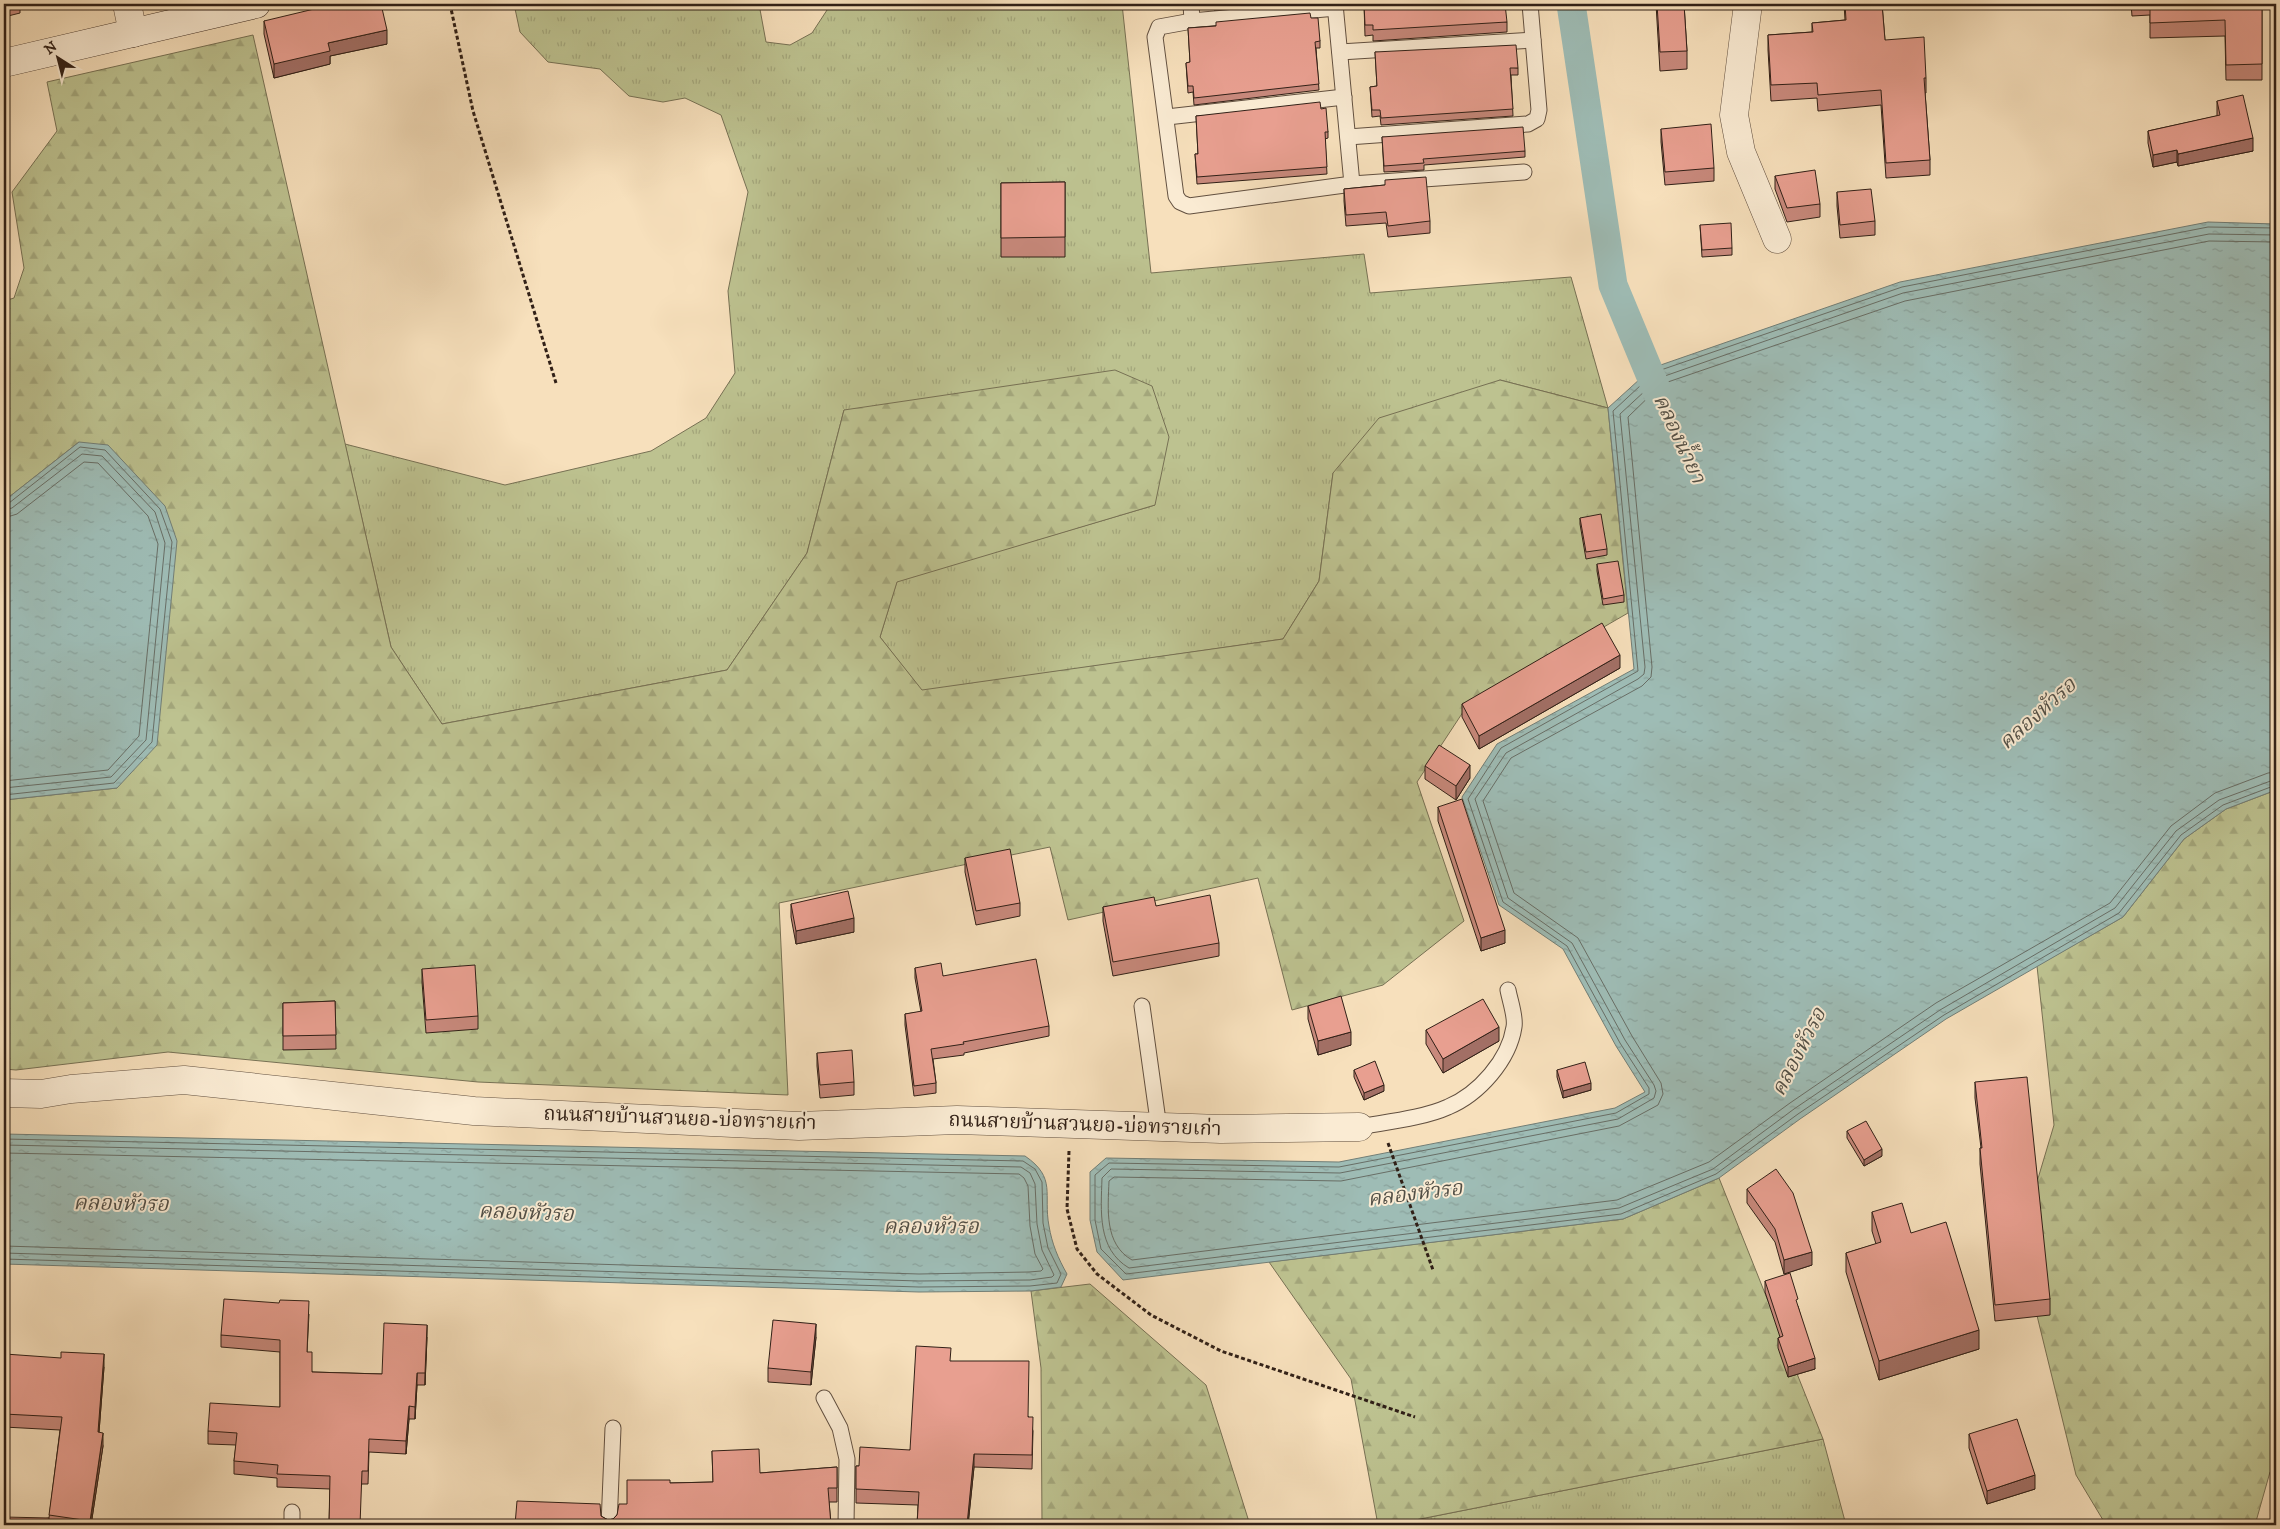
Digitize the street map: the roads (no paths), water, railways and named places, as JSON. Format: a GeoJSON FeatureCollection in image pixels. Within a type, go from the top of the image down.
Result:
{"type":"FeatureCollection","features":[{"type":"Feature","properties":{"kind":"street"},"geometry":{"type":"LineString","coordinates":[[127,4],[132,33]]}},
{"type":"Feature","properties":{"kind":"street"},"geometry":{"type":"LineString","coordinates":[[4,63],[256,4]]}},
{"type":"Feature","properties":{"kind":"street"},"geometry":{"type":"LineString","coordinates":[[1748,4],[1734,114],[1741,152],[1777,239]]}},
{"type":"Feature","properties":{"kind":"street","name":"ถนนสายบ้านสวนยอ-บ่อทรายเก่า"},"geometry":{"type":"LineString","coordinates":[[4,1093],[41,1094],[184,1080],[474,1111],[799,1126],[957,1120],[1158,1128],[1359,1127]]}},
{"type":"Feature","properties":{"kind":"lane"},"geometry":{"type":"LineString","coordinates":[[1191,4],[1192,21]]}},
{"type":"Feature","properties":{"kind":"lane"},"geometry":{"type":"LineString","coordinates":[[1348,137],[1528,124],[1537,119],[1539,110],[1530,4]]}},
{"type":"Feature","properties":{"kind":"lane"},"geometry":{"type":"LineString","coordinates":[[1352,184],[1335,6],[1192,21],[1158,27],[1155,36],[1176,196],[1180,202],[1189,206],[1352,184],[1524,172]]}},
{"type":"Feature","properties":{"kind":"lane"},"geometry":{"type":"LineString","coordinates":[[1340,52],[1533,40]]}},
{"type":"Feature","properties":{"kind":"lane"},"geometry":{"type":"LineString","coordinates":[[1167,117],[1344,97]]}},
{"type":"Feature","properties":{"kind":"lane"},"geometry":{"type":"LineString","coordinates":[[1359,1127],[1449,1107],[1486,1079],[1499,1066],[1515,1026],[1508,990]]}},
{"type":"Feature","properties":{"kind":"lane"},"geometry":{"type":"LineString","coordinates":[[1142,1006],[1158,1128]]}},
{"type":"Feature","properties":{"kind":"lane"},"geometry":{"type":"LineString","coordinates":[[824,1398],[840,1428],[848,1459],[846,1525]]}},
{"type":"Feature","properties":{"kind":"lane"},"geometry":{"type":"LineString","coordinates":[[609,1525],[613,1428]]}},
{"type":"Feature","properties":{"kind":"water","name":"คลองหัวรอ"},"geometry":{"type":"Polygon","coordinates":[[[2208,222],[2276,224],[2276,790],[2226,809],[2184,839],[2123,917],[1946,1019],[1800,1119],[1719,1178],[1623,1219],[1123,1280],[1097,1252],[1090,1220],[1090,1172],[1106,1158],[1339,1162],[1615,1108],[1645,1092],[1616,1046],[1563,949],[1499,905],[1462,797],[1497,744],[1634,669],[1608,408],[1652,368],[1900,282],[2208,222]]]}},
{"type":"Feature","properties":{"kind":"water"},"geometry":{"type":"Polygon","coordinates":[[[79,442],[108,445],[165,506],[177,541],[157,745],[117,788],[4,800],[4,501],[79,442]]]}},
{"type":"Feature","properties":{"kind":"water","name":"คลองหัวรอ"},"geometry":{"type":"Polygon","coordinates":[[[4,1134],[1025,1156],[1035,1164],[1045,1179],[1050,1233],[1067,1274],[1061,1287],[1031,1291],[919,1292],[4,1264],[4,1134]]]}},
{"type":"Feature","properties":{"kind":"waterway","name":"คลองน้ำยา"},"geometry":{"type":"LineString","coordinates":[[1571,4],[1613,285],[1664,408]]}}]}
